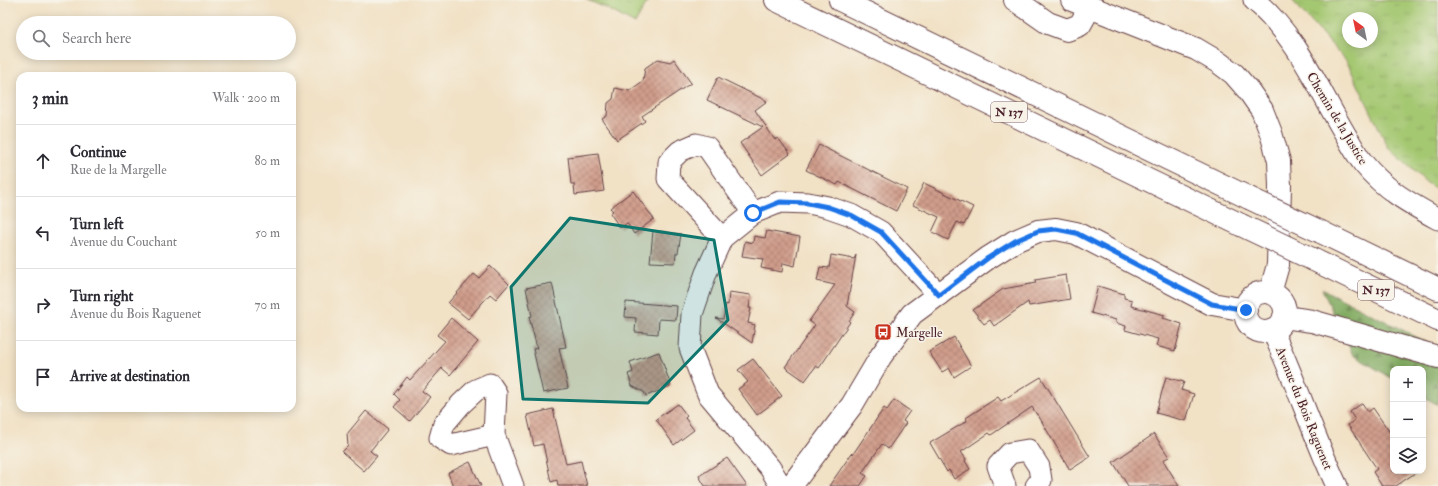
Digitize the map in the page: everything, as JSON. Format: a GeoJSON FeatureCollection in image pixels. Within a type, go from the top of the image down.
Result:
{"type":"FeatureCollection","features":[{"type":"Feature","properties":{"kind":"main road","name":"N 137"},"geometry":{"type":"LineString","coordinates":[[776,0],[1438,320]]}},
{"type":"Feature","properties":{"kind":"main road","name":"N 137"},"geometry":{"type":"LineString","coordinates":[[840,0],[1438,289]]}},
{"type":"Feature","properties":{"kind":"main road"},"geometry":{"type":"LineString","coordinates":[[1015,0],[1048,23],[1067,30],[1080,25],[1085,2],[1196,49],[1218,62],[1234,74],[1248,90],[1262,110],[1271,133],[1279,161],[1280,186],[1278,265],[1270,293]]}},
{"type":"Feature","properties":{"kind":"main road"},"geometry":{"type":"LineString","coordinates":[[791,486],[852,405],[881,356],[912,314],[988,258],[1015,241],[1038,231],[1056,229],[1076,233],[1212,304],[1246,310]]}},
{"type":"Feature","properties":{"kind":"main road"},"geometry":{"type":"LineString","coordinates":[[1278,323],[1284,305],[1280,299],[1270,293],[1264,292],[1251,298],[1246,310],[1246,317],[1249,323],[1259,330],[1266,331],[1278,323],[1312,321],[1438,357]]}},
{"type":"Feature","properties":{"kind":"street","name":"Chemin de la Justice"},"geometry":{"type":"LineString","coordinates":[[1254,0],[1291,40],[1362,162],[1384,184],[1405,201],[1438,219]]}},
{"type":"Feature","properties":{"kind":"street"},"geometry":{"type":"LineString","coordinates":[[722,238],[668,178],[669,162],[680,151],[696,144],[708,147],[753,213]]}},
{"type":"Feature","properties":{"kind":"street"},"geometry":{"type":"LineString","coordinates":[[782,486],[770,468],[708,394],[690,348],[692,314],[706,273],[722,238],[753,213],[780,202],[808,203],[828,207],[851,215],[881,232],[939,295]]}},
{"type":"Feature","properties":{"kind":"street","name":"Avenue du Bois Raguenet"},"geometry":{"type":"LineString","coordinates":[[1278,323],[1295,382],[1322,454],[1337,486]]}},
{"type":"Feature","properties":{"kind":"street"},"geometry":{"type":"LineString","coordinates":[[494,435],[513,486]]}},
{"type":"Feature","properties":{"kind":"street"},"geometry":{"type":"LineString","coordinates":[[1005,486],[998,466],[1010,453],[1028,450],[1039,467],[1041,480],[1036,486]]}},
{"type":"Feature","properties":{"kind":"highlighted area"},"geometry":{"type":"Polygon","coordinates":[[[570,218],[714,240],[728,320],[648,403],[523,399],[511,287],[570,218]]]}},
{"type":"Feature","properties":{"kind":"green space"},"geometry":{"type":"Polygon","coordinates":[[[587,0],[648,0],[635,24],[606,8],[587,0]]]}},
{"type":"Feature","properties":{"kind":"green space"},"geometry":{"type":"Polygon","coordinates":[[[1292,0],[1438,0],[1438,190],[1427,183],[1388,147],[1347,62],[1292,0]]]}},
{"type":"Feature","properties":{"kind":"green space"},"geometry":{"type":"Polygon","coordinates":[[[1322,289],[1438,348],[1438,405],[1426,398],[1426,366],[1390,366],[1390,377],[1353,355],[1322,289]]]}},
{"type":"Feature","properties":{"kind":"building"},"geometry":{"type":"Polygon","coordinates":[[[658,59],[670,62],[674,59],[691,83],[642,116],[645,121],[617,140],[602,119],[607,116],[608,103],[613,99],[615,88],[629,91],[643,81],[645,68],[658,59]]]}},
{"type":"Feature","properties":{"kind":"building"},"geometry":{"type":"Polygon","coordinates":[[[718,77],[767,101],[755,110],[775,140],[778,138],[790,154],[762,175],[740,143],[763,127],[707,100],[718,77]]]}},
{"type":"Feature","properties":{"kind":"building"},"geometry":{"type":"Polygon","coordinates":[[[819,145],[907,189],[896,211],[839,182],[837,185],[806,170],[819,145]]]}},
{"type":"Feature","properties":{"kind":"building"},"geometry":{"type":"Polygon","coordinates":[[[598,153],[604,191],[575,195],[574,184],[571,184],[568,157],[598,153]]]}},
{"type":"Feature","properties":{"kind":"building"},"geometry":{"type":"Polygon","coordinates":[[[924,183],[973,207],[964,225],[957,222],[948,240],[932,232],[939,217],[913,205],[924,183]]]}},
{"type":"Feature","properties":{"kind":"building"},"geometry":{"type":"Polygon","coordinates":[[[633,191],[654,219],[634,234],[627,223],[620,228],[610,213],[613,211],[610,208],[633,191]]]}},
{"type":"Feature","properties":{"kind":"building"},"geometry":{"type":"Polygon","coordinates":[[[653,231],[681,234],[675,263],[650,262],[653,231]]]}},
{"type":"Feature","properties":{"kind":"building"},"geometry":{"type":"Polygon","coordinates":[[[767,231],[800,237],[795,266],[783,263],[782,272],[761,268],[763,259],[742,256],[745,241],[753,243],[754,236],[765,238],[767,231]]]}},
{"type":"Feature","properties":{"kind":"building"},"geometry":{"type":"Polygon","coordinates":[[[831,255],[854,259],[856,255],[847,306],[855,312],[849,321],[850,322],[819,368],[816,366],[805,381],[785,367],[815,325],[809,321],[835,285],[817,281],[820,267],[829,268],[831,255]]]}},
{"type":"Feature","properties":{"kind":"building"},"geometry":{"type":"Polygon","coordinates":[[[490,266],[509,284],[496,299],[490,294],[468,319],[448,303],[474,274],[479,278],[490,266]]]}},
{"type":"Feature","properties":{"kind":"building"},"geometry":{"type":"Polygon","coordinates":[[[1066,275],[1070,299],[1029,306],[1028,302],[994,326],[990,320],[984,324],[973,310],[1003,289],[1036,283],[1035,280],[1066,275]]]}},
{"type":"Feature","properties":{"kind":"building"},"geometry":{"type":"Polygon","coordinates":[[[552,283],[566,347],[559,348],[568,388],[543,393],[533,349],[537,348],[529,317],[532,316],[526,288],[552,283]]]}},
{"type":"Feature","properties":{"kind":"building"},"geometry":{"type":"Polygon","coordinates":[[[1098,286],[1124,294],[1124,298],[1132,300],[1131,306],[1165,315],[1163,318],[1182,324],[1175,351],[1156,346],[1158,339],[1125,330],[1126,326],[1116,323],[1116,320],[1091,313],[1098,286]]]}},
{"type":"Feature","properties":{"kind":"building"},"geometry":{"type":"Polygon","coordinates":[[[729,292],[751,295],[749,308],[751,308],[748,323],[755,325],[752,343],[716,318],[723,319],[726,304],[728,305],[729,292]]]}},
{"type":"Feature","properties":{"kind":"building"},"geometry":{"type":"Polygon","coordinates":[[[626,302],[677,306],[676,320],[659,319],[658,334],[635,332],[636,318],[625,317],[626,302]]]}},
{"type":"Feature","properties":{"kind":"building"},"geometry":{"type":"Polygon","coordinates":[[[451,318],[478,342],[450,375],[442,368],[422,391],[430,397],[410,421],[394,407],[400,400],[394,394],[407,377],[410,380],[445,341],[437,335],[451,318]]]}},
{"type":"Feature","properties":{"kind":"building"},"geometry":{"type":"Polygon","coordinates":[[[954,337],[971,366],[954,377],[949,368],[942,372],[929,352],[954,337]]]}},
{"type":"Feature","properties":{"kind":"building"},"geometry":{"type":"Polygon","coordinates":[[[659,352],[671,386],[646,396],[644,392],[632,386],[628,374],[633,372],[630,362],[659,352]]]}},
{"type":"Feature","properties":{"kind":"building"},"geometry":{"type":"Polygon","coordinates":[[[753,359],[782,396],[757,415],[738,389],[748,382],[738,370],[753,359]]]}},
{"type":"Feature","properties":{"kind":"building"},"geometry":{"type":"Polygon","coordinates":[[[1041,377],[1090,457],[1070,470],[1032,407],[991,435],[989,433],[961,452],[970,469],[954,479],[949,470],[947,472],[930,443],[967,421],[966,418],[998,397],[1001,401],[1041,377]]]}},
{"type":"Feature","properties":{"kind":"building"},"geometry":{"type":"Polygon","coordinates":[[[1166,377],[1184,382],[1181,390],[1194,394],[1186,421],[1156,413],[1166,377]]]}},
{"type":"Feature","properties":{"kind":"building"},"geometry":{"type":"Polygon","coordinates":[[[894,400],[910,411],[903,421],[906,423],[888,449],[882,444],[862,473],[867,476],[860,486],[829,486],[884,408],[887,410],[894,400]]]}},
{"type":"Feature","properties":{"kind":"building"},"geometry":{"type":"Polygon","coordinates":[[[1362,403],[1368,412],[1373,408],[1390,433],[1390,474],[1414,474],[1396,486],[1382,486],[1373,472],[1377,469],[1348,425],[1355,420],[1350,412],[1362,403]]]}},
{"type":"Feature","properties":{"kind":"building"},"geometry":{"type":"Polygon","coordinates":[[[678,404],[687,416],[685,418],[694,430],[674,445],[656,419],[678,404]]]}},
{"type":"Feature","properties":{"kind":"building"},"geometry":{"type":"Polygon","coordinates":[[[553,409],[566,464],[581,461],[587,486],[558,486],[557,480],[551,482],[543,444],[534,446],[527,415],[553,409]]]}},
{"type":"Feature","properties":{"kind":"building"},"geometry":{"type":"Polygon","coordinates":[[[366,411],[388,429],[370,451],[377,456],[364,471],[342,452],[348,446],[347,434],[366,411]]]}},
{"type":"Feature","properties":{"kind":"building"},"geometry":{"type":"Polygon","coordinates":[[[1154,434],[1169,457],[1163,460],[1179,486],[1128,486],[1113,462],[1154,434]]]}},
{"type":"Feature","properties":{"kind":"building"},"geometry":{"type":"Polygon","coordinates":[[[727,458],[747,486],[705,486],[699,476],[727,458]]]}},
{"type":"Feature","properties":{"kind":"building"},"geometry":{"type":"Polygon","coordinates":[[[470,462],[481,486],[453,486],[448,473],[470,462]]]}},
{"type":"Feature","properties":{"kind":"place","name":"Margelle"},"geometry":{"type":"Point","coordinates":[883,332]}},
{"type":"Feature","properties":{"kind":"route"},"geometry":{"type":"LineString","coordinates":[[753,213],[780,202],[808,203],[828,207],[851,215],[881,232],[939,295],[988,258],[1015,241],[1038,231],[1056,229],[1076,233],[1212,304],[1246,310]]}}]}
